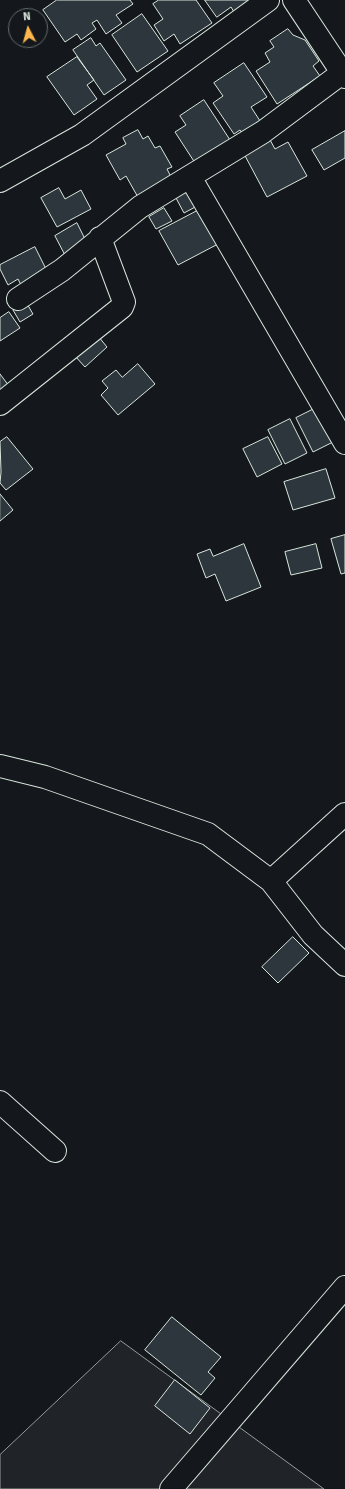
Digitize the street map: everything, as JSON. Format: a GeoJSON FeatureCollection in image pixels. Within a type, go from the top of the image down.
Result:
{"type":"FeatureCollection","features":[{"type":"Feature","properties":{"kind":"street"},"geometry":{"type":"LineString","coordinates":[[0,181],[82,135],[268,0]]}},
{"type":"Feature","properties":{"kind":"street"},"geometry":{"type":"LineString","coordinates":[[18,299],[62,270],[140,207],[263,132],[344,75],[294,0]]}},
{"type":"Feature","properties":{"kind":"street"},"geometry":{"type":"LineString","coordinates":[[190,177],[345,443]]}},
{"type":"Feature","properties":{"kind":"street"},"geometry":{"type":"LineString","coordinates":[[0,404],[122,307],[124,302],[100,238]]}},
{"type":"Feature","properties":{"kind":"street"},"geometry":{"type":"LineString","coordinates":[[0,766],[45,777],[208,834],[271,881],[313,936],[345,965]]}},
{"type":"Feature","properties":{"kind":"street"},"geometry":{"type":"LineString","coordinates":[[271,881],[345,814]]}},
{"type":"Feature","properties":{"kind":"street"},"geometry":{"type":"LineString","coordinates":[[0,1102],[55,1151]]}},
{"type":"Feature","properties":{"kind":"street"},"geometry":{"type":"LineString","coordinates":[[171,1489],[345,1287]]}},
{"type":"Feature","properties":{"kind":"shaded area"},"geometry":{"type":"Polygon","coordinates":[[[121,1341],[324,1489],[0,1489],[0,1455],[121,1341]]]}},
{"type":"Feature","properties":{"kind":"building"},"geometry":{"type":"Polygon","coordinates":[[[57,0],[130,0],[133,4],[116,15],[122,23],[106,34],[97,20],[92,23],[96,29],[81,40],[77,34],[65,42],[48,17],[48,8],[46,8],[57,0]]]}},
{"type":"Feature","properties":{"kind":"building"},"geometry":{"type":"Polygon","coordinates":[[[159,0],[196,0],[212,23],[180,44],[174,34],[164,41],[154,25],[163,19],[153,4],[159,0]]]}},
{"type":"Feature","properties":{"kind":"building"},"geometry":{"type":"Polygon","coordinates":[[[205,0],[250,0],[234,12],[231,7],[217,17],[205,0]]]}},
{"type":"Feature","properties":{"kind":"building"},"geometry":{"type":"Polygon","coordinates":[[[142,14],[168,51],[137,72],[112,35],[142,14]]]}},
{"type":"Feature","properties":{"kind":"building"},"geometry":{"type":"Polygon","coordinates":[[[288,29],[293,35],[305,40],[319,61],[313,66],[320,76],[277,104],[256,71],[270,62],[265,53],[274,47],[270,41],[288,29]]]}},
{"type":"Feature","properties":{"kind":"building"},"geometry":{"type":"Polygon","coordinates":[[[91,38],[96,46],[100,43],[126,80],[104,95],[73,50],[91,38]]]}},
{"type":"Feature","properties":{"kind":"building"},"geometry":{"type":"Polygon","coordinates":[[[77,57],[94,80],[87,85],[97,99],[74,115],[47,77],[77,57]]]}},
{"type":"Feature","properties":{"kind":"building"},"geometry":{"type":"Polygon","coordinates":[[[244,63],[267,97],[251,107],[262,124],[244,136],[240,130],[234,134],[213,103],[223,96],[214,83],[244,63]]]}},
{"type":"Feature","properties":{"kind":"building"},"geometry":{"type":"Polygon","coordinates":[[[204,100],[232,143],[197,166],[175,132],[186,125],[180,116],[204,100]]]}},
{"type":"Feature","properties":{"kind":"building"},"geometry":{"type":"Polygon","coordinates":[[[138,130],[143,139],[148,136],[155,148],[160,146],[172,167],[167,169],[173,181],[139,199],[126,176],[120,180],[106,155],[126,144],[123,138],[138,130]]]}},
{"type":"Feature","properties":{"kind":"building"},"geometry":{"type":"Polygon","coordinates":[[[345,131],[345,158],[324,170],[312,150],[345,131]]]}},
{"type":"Feature","properties":{"kind":"building"},"geometry":{"type":"Polygon","coordinates":[[[269,138],[275,149],[288,142],[307,176],[267,197],[243,152],[269,138]]]}},
{"type":"Feature","properties":{"kind":"building"},"geometry":{"type":"Polygon","coordinates":[[[59,188],[65,199],[81,190],[91,209],[57,227],[41,198],[59,188]]]}},
{"type":"Feature","properties":{"kind":"building"},"geometry":{"type":"Polygon","coordinates":[[[189,191],[197,206],[184,213],[176,198],[189,191]]]}},
{"type":"Feature","properties":{"kind":"building"},"geometry":{"type":"Polygon","coordinates":[[[164,208],[172,221],[156,229],[149,217],[164,208]]]}},
{"type":"Feature","properties":{"kind":"building"},"geometry":{"type":"Polygon","coordinates":[[[199,210],[218,244],[178,265],[159,231],[199,210]]]}},
{"type":"Feature","properties":{"kind":"building"},"geometry":{"type":"Polygon","coordinates":[[[77,223],[88,245],[66,257],[55,236],[77,223]]]}},
{"type":"Feature","properties":{"kind":"building"},"geometry":{"type":"Polygon","coordinates":[[[35,247],[49,275],[23,289],[18,279],[8,285],[0,269],[0,265],[35,247]]]}},
{"type":"Feature","properties":{"kind":"building"},"geometry":{"type":"Polygon","coordinates":[[[26,302],[33,314],[20,322],[13,310],[26,302]]]}},
{"type":"Feature","properties":{"kind":"building"},"geometry":{"type":"Polygon","coordinates":[[[9,312],[20,328],[0,341],[0,318],[9,312]]]}},
{"type":"Feature","properties":{"kind":"building"},"geometry":{"type":"Polygon","coordinates":[[[98,336],[107,347],[85,367],[75,356],[98,336]]]}},
{"type":"Feature","properties":{"kind":"building"},"geometry":{"type":"Polygon","coordinates":[[[138,364],[155,384],[118,415],[101,395],[108,388],[102,381],[116,370],[122,377],[138,364]]]}},
{"type":"Feature","properties":{"kind":"building"},"geometry":{"type":"Polygon","coordinates":[[[0,374],[9,386],[0,392],[0,374]]]}},
{"type":"Feature","properties":{"kind":"building"},"geometry":{"type":"Polygon","coordinates":[[[320,406],[337,440],[313,452],[296,418],[320,406]]]}},
{"type":"Feature","properties":{"kind":"building"},"geometry":{"type":"Polygon","coordinates":[[[290,419],[307,453],[285,464],[268,430],[290,419]]]}},
{"type":"Feature","properties":{"kind":"building"},"geometry":{"type":"Polygon","coordinates":[[[7,437],[33,469],[6,490],[0,483],[0,442],[7,437]]]}},
{"type":"Feature","properties":{"kind":"building"},"geometry":{"type":"Polygon","coordinates":[[[268,437],[282,464],[257,477],[243,449],[268,437]]]}},
{"type":"Feature","properties":{"kind":"building"},"geometry":{"type":"Polygon","coordinates":[[[326,469],[335,498],[293,510],[284,482],[326,469]]]}},
{"type":"Feature","properties":{"kind":"building"},"geometry":{"type":"Polygon","coordinates":[[[0,494],[13,510],[0,521],[0,494]]]}},
{"type":"Feature","properties":{"kind":"building"},"geometry":{"type":"Polygon","coordinates":[[[345,535],[345,573],[341,574],[331,539],[345,535]]]}},
{"type":"Feature","properties":{"kind":"building"},"geometry":{"type":"Polygon","coordinates":[[[244,544],[261,587],[226,601],[215,574],[206,578],[197,554],[210,549],[213,556],[244,544]]]}},
{"type":"Feature","properties":{"kind":"building"},"geometry":{"type":"Polygon","coordinates":[[[316,544],[322,568],[291,575],[285,552],[316,544]]]}},
{"type":"Feature","properties":{"kind":"building"},"geometry":{"type":"Polygon","coordinates":[[[293,937],[309,953],[278,983],[262,967],[293,937]]]}},
{"type":"Feature","properties":{"kind":"building"},"geometry":{"type":"Polygon","coordinates":[[[172,1317],[221,1357],[208,1372],[215,1378],[201,1395],[145,1350],[172,1317]]]}},
{"type":"Feature","properties":{"kind":"building"},"geometry":{"type":"Polygon","coordinates":[[[175,1380],[210,1408],[190,1434],[155,1406],[175,1380]]]}}]}
